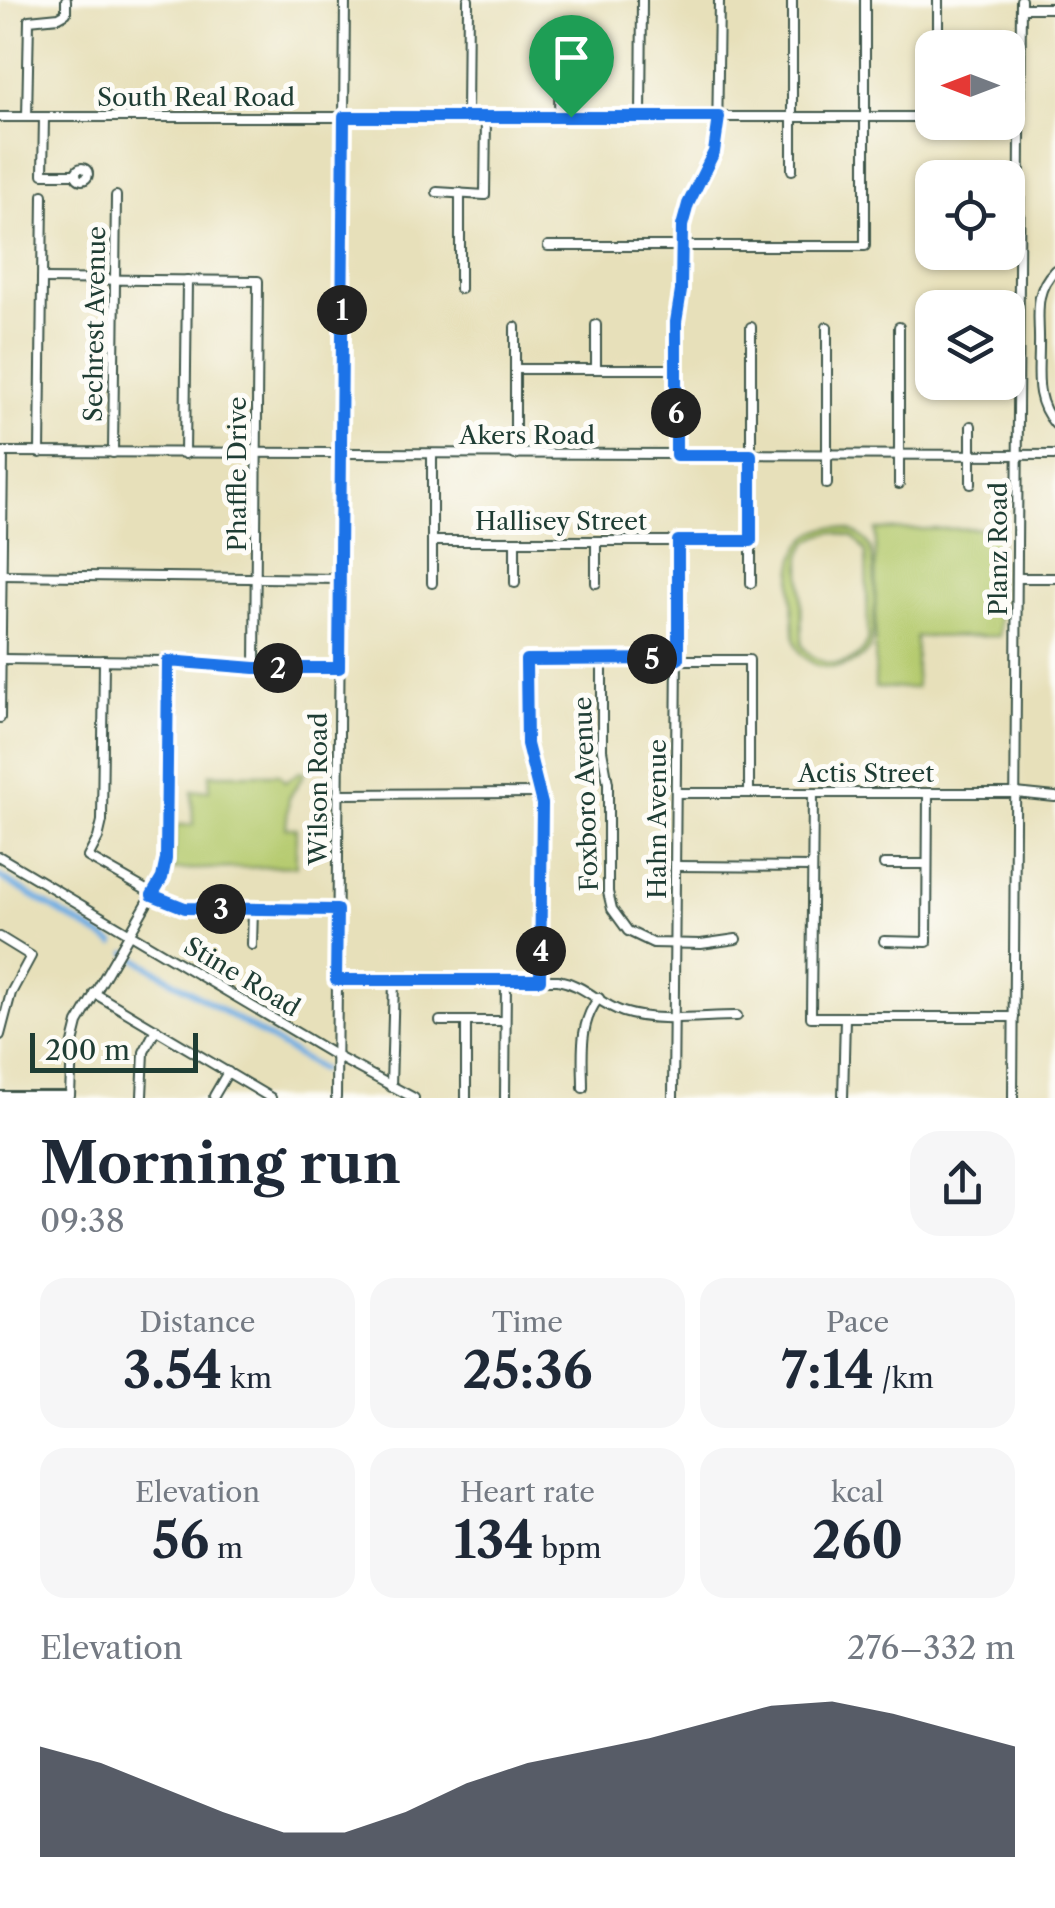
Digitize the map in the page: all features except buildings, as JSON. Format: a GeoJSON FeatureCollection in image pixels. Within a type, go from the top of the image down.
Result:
{"type":"FeatureCollection","features":[{"type":"Feature","properties":{"kind":"street"},"geometry":{"type":"LineString","coordinates":[[28,117],[29,20],[66,13],[66,0]]}},
{"type":"Feature","properties":{"kind":"street","name":"Wilson Road"},"geometry":{"type":"LineString","coordinates":[[336,1098],[345,0]]}},
{"type":"Feature","properties":{"kind":"street"},"geometry":{"type":"LineString","coordinates":[[467,117],[468,0]]}},
{"type":"Feature","properties":{"kind":"street"},"geometry":{"type":"LineString","coordinates":[[641,117],[642,0]]}},
{"type":"Feature","properties":{"kind":"street"},"geometry":{"type":"LineString","coordinates":[[676,455],[681,246],[684,216],[709,164],[719,117],[719,0]]}},
{"type":"Feature","properties":{"kind":"street"},"geometry":{"type":"LineString","coordinates":[[792,0],[792,170]]}},
{"type":"Feature","properties":{"kind":"street"},"geometry":{"type":"LineString","coordinates":[[548,246],[865,246],[864,0]]}},
{"type":"Feature","properties":{"kind":"street"},"geometry":{"type":"LineString","coordinates":[[938,0],[938,30]]}},
{"type":"Feature","properties":{"kind":"street"},"geometry":{"type":"LineString","coordinates":[[1021,4],[1055,8]]}},
{"type":"Feature","properties":{"kind":"street","name":"Planz Road"},"geometry":{"type":"LineString","coordinates":[[1021,4],[1021,30]]}},
{"type":"Feature","properties":{"kind":"street"},"geometry":{"type":"LineString","coordinates":[[560,53],[560,117]]}},
{"type":"Feature","properties":{"kind":"street","name":"South Real Road"},"geometry":{"type":"LineString","coordinates":[[0,117],[915,117]]}},
{"type":"Feature","properties":{"kind":"street"},"geometry":{"type":"LineString","coordinates":[[44,117],[44,174],[75,174]]}},
{"type":"Feature","properties":{"kind":"street"},"geometry":{"type":"LineString","coordinates":[[437,192],[484,194],[486,117]]}},
{"type":"Feature","properties":{"kind":"street"},"geometry":{"type":"LineString","coordinates":[[460,193],[460,289]]}},
{"type":"Feature","properties":{"kind":"street"},"geometry":{"type":"LineString","coordinates":[[40,453],[43,195]]}},
{"type":"Feature","properties":{"kind":"street","name":"Sechrest Avenue"},"geometry":{"type":"LineString","coordinates":[[113,453],[116,196]]}},
{"type":"Feature","properties":{"kind":"street","name":"Planz Road"},"geometry":{"type":"LineString","coordinates":[[1013,1098],[1020,270]]}},
{"type":"Feature","properties":{"kind":"street"},"geometry":{"type":"LineString","coordinates":[[1055,270],[1042,287],[1038,304],[1040,397],[1055,424]]}},
{"type":"Feature","properties":{"kind":"street"},"geometry":{"type":"LineString","coordinates":[[42,279],[186,280],[185,454]]}},
{"type":"Feature","properties":{"kind":"street","name":"Phaffle Drive"},"geometry":{"type":"LineString","coordinates":[[186,280],[258,280],[255,668]]}},
{"type":"Feature","properties":{"kind":"street"},"geometry":{"type":"LineString","coordinates":[[596,325],[596,370]]}},
{"type":"Feature","properties":{"kind":"street"},"geometry":{"type":"LineString","coordinates":[[515,327],[515,455]]}},
{"type":"Feature","properties":{"kind":"street"},"geometry":{"type":"LineString","coordinates":[[751,327],[751,583]]}},
{"type":"Feature","properties":{"kind":"street"},"geometry":{"type":"LineString","coordinates":[[826,327],[826,484]]}},
{"type":"Feature","properties":{"kind":"street"},"geometry":{"type":"LineString","coordinates":[[898,327],[899,484]]}},
{"type":"Feature","properties":{"kind":"street"},"geometry":{"type":"LineString","coordinates":[[515,370],[676,370]]}},
{"type":"Feature","properties":{"kind":"street"},"geometry":{"type":"LineString","coordinates":[[971,426],[971,484]]}},
{"type":"Feature","properties":{"kind":"street"},"geometry":{"type":"LineString","coordinates":[[0,718],[1,452]]}},
{"type":"Feature","properties":{"kind":"street","name":"Akers Road"},"geometry":{"type":"LineString","coordinates":[[1,452],[1055,455]]}},
{"type":"Feature","properties":{"kind":"street"},"geometry":{"type":"LineString","coordinates":[[432,455],[432,583]]}},
{"type":"Feature","properties":{"kind":"street","name":"Hallisey Street"},"geometry":{"type":"LineString","coordinates":[[432,541],[751,541]]}},
{"type":"Feature","properties":{"kind":"street"},"geometry":{"type":"LineString","coordinates":[[514,541],[514,583]]}},
{"type":"Feature","properties":{"kind":"street"},"geometry":{"type":"LineString","coordinates":[[596,541],[596,583]]}},
{"type":"Feature","properties":{"kind":"street","name":"Hahn Avenue"},"geometry":{"type":"LineString","coordinates":[[673,1098],[678,541]]}},
{"type":"Feature","properties":{"kind":"street"},"geometry":{"type":"LineString","coordinates":[[2,575],[340,579]]}},
{"type":"Feature","properties":{"kind":"street"},"geometry":{"type":"LineString","coordinates":[[1017,578],[1055,578]]}},
{"type":"Feature","properties":{"kind":"street"},"geometry":{"type":"LineString","coordinates":[[1,659],[339,668]]}},
{"type":"Feature","properties":{"kind":"street","name":"Foxboro Avenue"},"geometry":{"type":"LineString","coordinates":[[602,659],[602,750],[609,794],[610,901],[622,925],[654,943],[736,940]]}},
{"type":"Feature","properties":{"kind":"street"},"geometry":{"type":"LineString","coordinates":[[104,660],[102,821],[88,857],[152,895],[185,908],[337,910]]}},
{"type":"Feature","properties":{"kind":"street"},"geometry":{"type":"LineString","coordinates":[[540,980],[541,794],[527,744],[526,660],[749,660],[749,793]]}},
{"type":"Feature","properties":{"kind":"street"},"geometry":{"type":"LineString","coordinates":[[0,1096],[70,1096],[74,1035],[94,993],[162,878],[166,859],[168,661]]}},
{"type":"Feature","properties":{"kind":"street"},"geometry":{"type":"LineString","coordinates":[[813,793],[811,1018],[1014,1017]]}},
{"type":"Feature","properties":{"kind":"street"},"geometry":{"type":"LineString","coordinates":[[884,942],[926,942],[928,793]]}},
{"type":"Feature","properties":{"kind":"street"},"geometry":{"type":"LineString","coordinates":[[338,794],[541,794]]}},
{"type":"Feature","properties":{"kind":"street","name":"Actis Street"},"geometry":{"type":"LineString","coordinates":[[677,794],[1055,796]]}},
{"type":"Feature","properties":{"kind":"street","name":"Stine Road"},"geometry":{"type":"LineString","coordinates":[[0,857],[414,1098]]}},
{"type":"Feature","properties":{"kind":"street"},"geometry":{"type":"LineString","coordinates":[[884,864],[927,864]]}},
{"type":"Feature","properties":{"kind":"street"},"geometry":{"type":"LineString","coordinates":[[676,866],[812,867]]}},
{"type":"Feature","properties":{"kind":"street"},"geometry":{"type":"LineString","coordinates":[[252,945],[253,909]]}},
{"type":"Feature","properties":{"kind":"street"},"geometry":{"type":"LineString","coordinates":[[0,937],[31,956],[12,994],[0,1035]]}},
{"type":"Feature","properties":{"kind":"street"},"geometry":{"type":"LineString","coordinates":[[336,980],[540,980],[576,984],[616,1009],[634,1015],[737,1016]]}},
{"type":"Feature","properties":{"kind":"street"},"geometry":{"type":"LineString","coordinates":[[505,1098],[506,980]]}},
{"type":"Feature","properties":{"kind":"street"},"geometry":{"type":"LineString","coordinates":[[391,1087],[394,981]]}},
{"type":"Feature","properties":{"kind":"street"},"geometry":{"type":"LineString","coordinates":[[94,993],[271,1098]]}},
{"type":"Feature","properties":{"kind":"street"},"geometry":{"type":"LineString","coordinates":[[583,1088],[584,1029],[599,998]]}},
{"type":"Feature","properties":{"kind":"street"},"geometry":{"type":"LineString","coordinates":[[843,1098],[845,1018]]}},
{"type":"Feature","properties":{"kind":"street"},"geometry":{"type":"LineString","coordinates":[[440,1021],[505,1022]]}},
{"type":"Feature","properties":{"kind":"street"},"geometry":{"type":"LineString","coordinates":[[466,1021],[466,1098]]}},
{"type":"Feature","properties":{"kind":"street"},"geometry":{"type":"LineString","coordinates":[[142,1096],[144,1052],[156,1030]]}},
{"type":"Feature","properties":{"kind":"street"},"geometry":{"type":"LineString","coordinates":[[214,1096],[228,1072]]}},
{"type":"Feature","properties":{"kind":"green space"},"geometry":{"type":"Polygon","coordinates":[[[832,527],[847,530],[865,540],[871,552],[875,594],[870,648],[862,657],[840,667],[817,665],[807,659],[794,638],[793,570],[803,542],[815,532],[832,527]],[[833,532],[822,535],[808,543],[801,558],[802,645],[809,654],[828,663],[838,664],[857,656],[868,637],[866,552],[854,537],[833,532]]]}},
{"type":"Feature","properties":{"kind":"green space"},"geometry":{"type":"Polygon","coordinates":[[[1000,528],[999,636],[916,637],[916,688],[875,688],[876,530],[1000,528]]]}},
{"type":"Feature","properties":{"kind":"green space"},"geometry":{"type":"Polygon","coordinates":[[[305,772],[289,798],[286,828],[296,828],[296,866],[173,870],[176,825],[193,825],[192,791],[209,790],[210,774],[279,774],[285,782],[305,772]]]}},
{"type":"Feature","properties":{"kind":"waterway"},"geometry":{"type":"LineString","coordinates":[[0,877],[114,944]]}},
{"type":"Feature","properties":{"kind":"waterway"},"geometry":{"type":"LineString","coordinates":[[127,953],[321,1070]]}},
{"type":"Feature","properties":{"kind":"route"},"geometry":{"type":"LineString","coordinates":[[344,117],[571,117],[719,117],[714,152],[692,194],[682,226],[681,291],[676,312],[676,455],[751,455],[751,541],[678,541],[678,659],[526,660],[527,744],[542,804],[540,980],[336,980],[337,910],[185,908],[152,895],[162,878],[166,859],[168,661],[255,668],[339,668],[344,117]]}}]}
